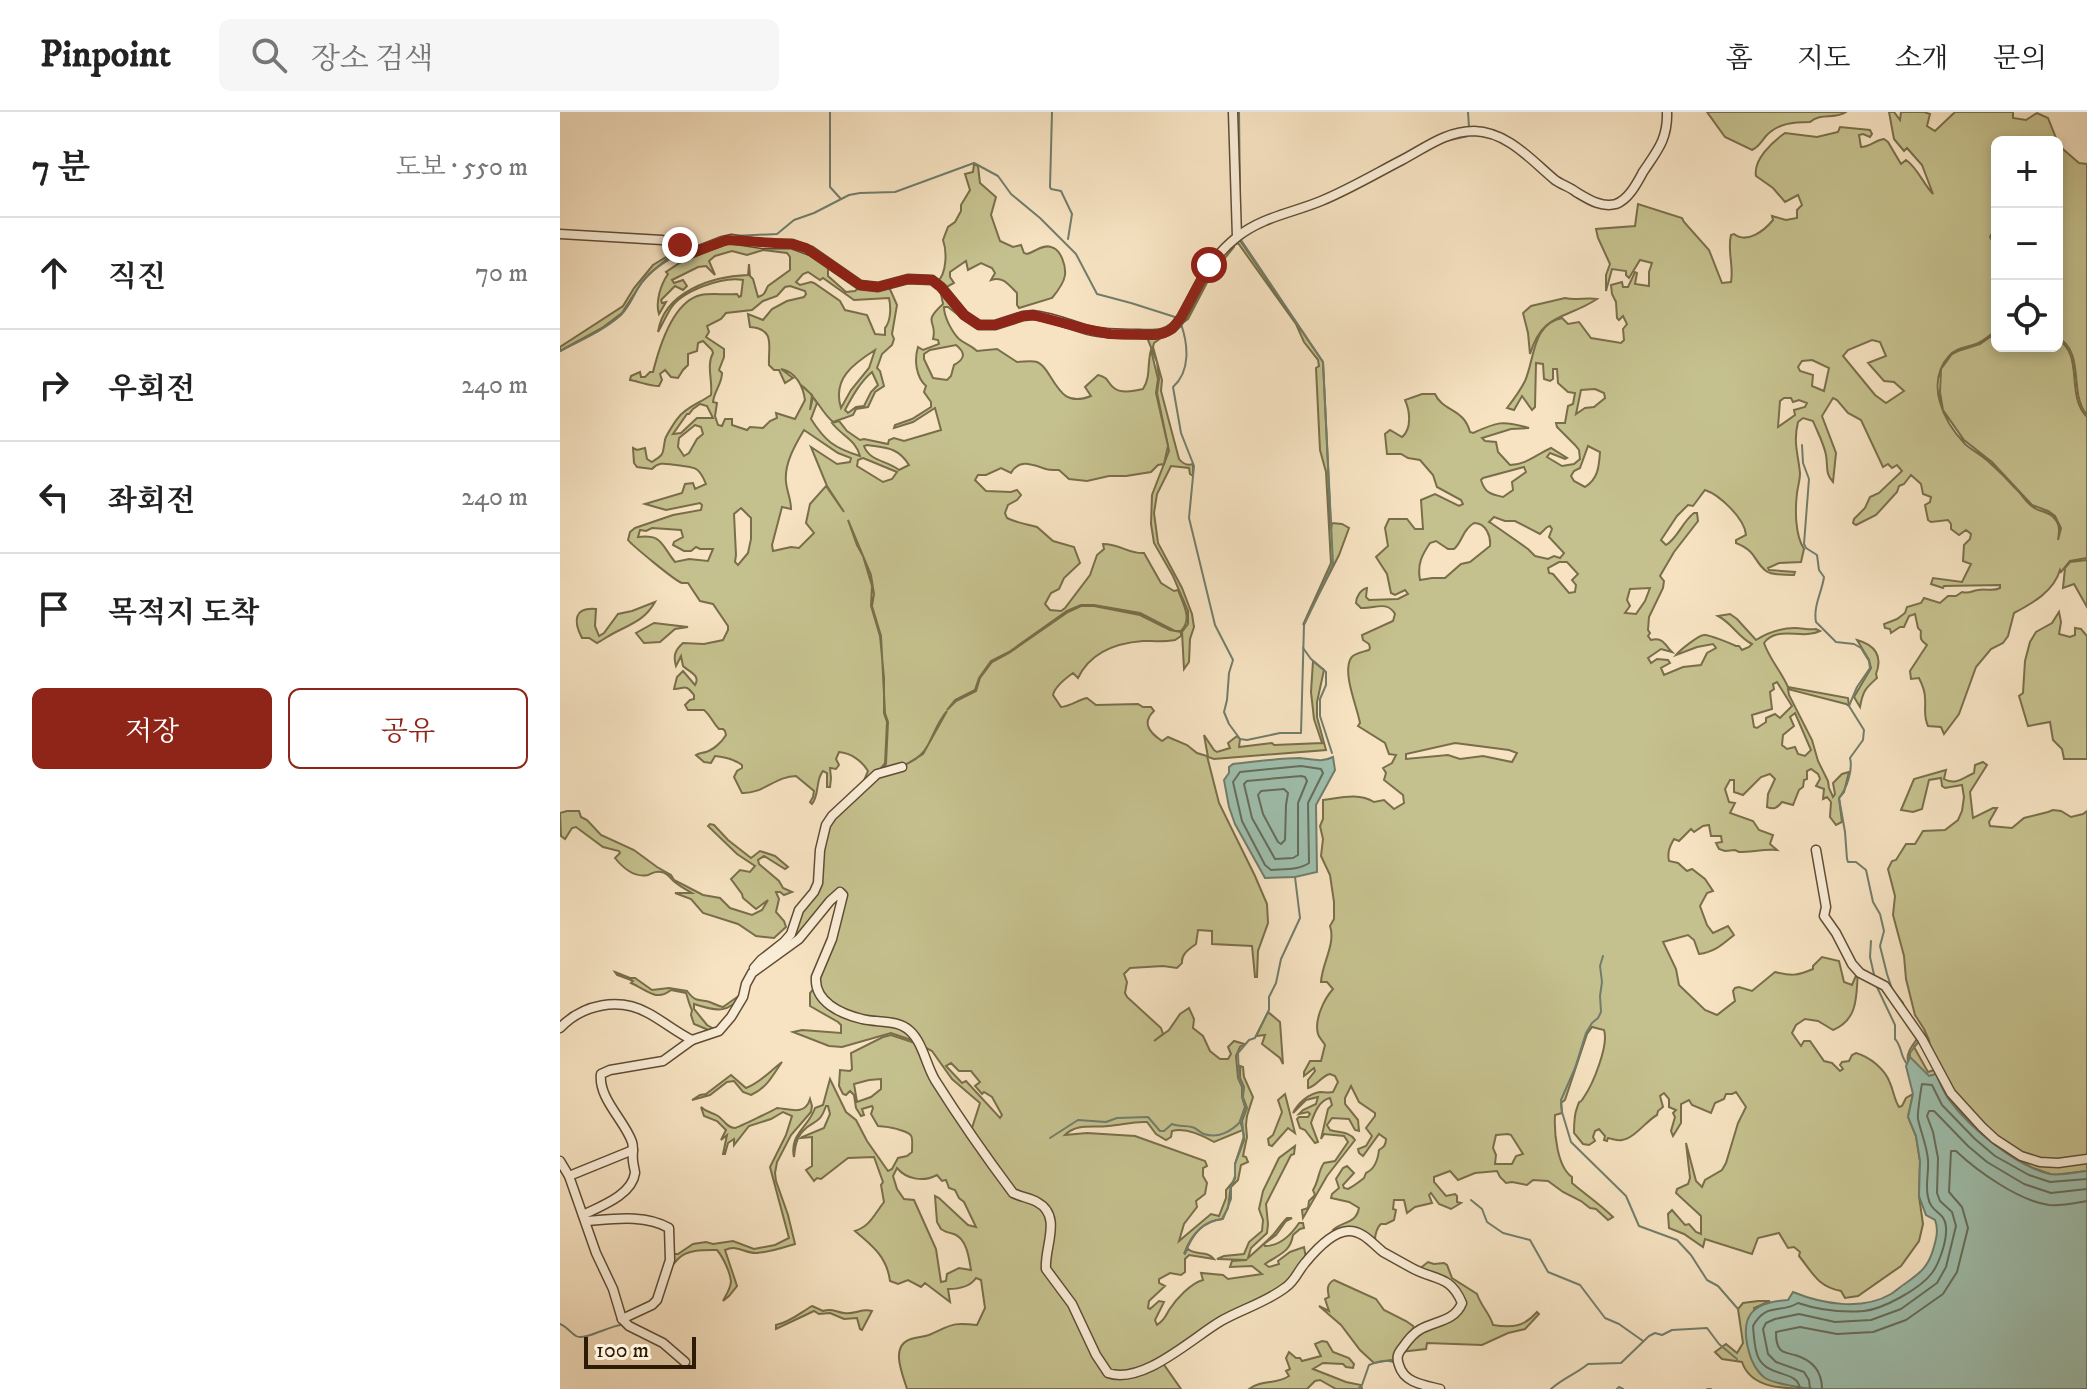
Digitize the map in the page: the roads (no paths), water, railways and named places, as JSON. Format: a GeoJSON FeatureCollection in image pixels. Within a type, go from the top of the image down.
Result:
{"type":"FeatureCollection","features":[{"type":"Feature","properties":{"kind":"street"},"geometry":{"type":"LineString","coordinates":[[1233,112],[1237,237]]}},
{"type":"Feature","properties":{"kind":"street"},"geometry":{"type":"LineString","coordinates":[[560,234],[662,240],[675,243],[689,254],[731,239],[792,244],[806,248],[860,285],[878,287],[908,279],[932,280],[964,315],[979,325],[995,325],[1033,315],[1110,334],[1155,335],[1167,332],[1176,324],[1220,250],[1249,228],[1339,193],[1434,141],[1467,132],[1482,132],[1502,138],[1524,152],[1562,185],[1588,200],[1615,204],[1630,193],[1661,146],[1667,112]]}},
{"type":"Feature","properties":{"kind":"street"},"geometry":{"type":"LineString","coordinates":[[584,1218],[628,1188],[636,1172],[632,1142],[602,1087],[601,1074],[663,1061],[692,1040],[719,1031],[737,1007],[752,973],[761,960],[791,934],[799,910],[814,892],[818,883],[820,850],[826,825],[832,816],[877,774],[902,767]]}},
{"type":"Feature","properties":{"kind":"street"},"geometry":{"type":"LineString","coordinates":[[1816,850],[1826,907],[1824,916],[1852,964],[1860,973],[1885,986],[1922,1039],[1951,1093],[1995,1139],[2021,1156],[2058,1163],[2087,1159]]}},
{"type":"Feature","properties":{"kind":"street"},"geometry":{"type":"LineString","coordinates":[[752,973],[799,939],[830,901],[840,892],[843,895],[815,987],[826,1003],[842,1013],[902,1026],[911,1032],[933,1076],[1013,1193],[1036,1201],[1046,1209],[1051,1218],[1046,1269],[1072,1304],[1108,1373],[1119,1376],[1162,1361],[1223,1320],[1283,1290],[1306,1262],[1336,1234],[1352,1230],[1418,1272],[1452,1285],[1460,1297],[1462,1303],[1458,1312],[1416,1332],[1397,1357],[1400,1369],[1408,1379],[1440,1389]]}},
{"type":"Feature","properties":{"kind":"street"},"geometry":{"type":"LineString","coordinates":[[560,1028],[580,1012],[611,1004],[628,1005],[644,1011],[692,1040]]}},
{"type":"Feature","properties":{"kind":"street"},"geometry":{"type":"LineString","coordinates":[[633,1150],[563,1169],[613,1289],[622,1319],[629,1326],[663,1343],[685,1362]]}},
{"type":"Feature","properties":{"kind":"street"},"geometry":{"type":"LineString","coordinates":[[584,1218],[652,1221],[669,1228],[670,1260],[657,1300],[622,1319]]}},
{"type":"Feature","properties":{"kind":"water"},"geometry":{"type":"Polygon","coordinates":[[[1333,757],[1335,770],[1316,805],[1317,872],[1295,877],[1265,878],[1229,807],[1224,780],[1229,767],[1275,759],[1321,760],[1333,757]]]}},
{"type":"Feature","properties":{"kind":"water"},"geometry":{"type":"Polygon","coordinates":[[[1910,1057],[1929,1076],[1936,1074],[1959,1112],[2009,1155],[2050,1174],[2087,1171],[2087,1389],[1815,1389],[1770,1380],[1762,1376],[1753,1363],[1746,1329],[1747,1320],[1757,1308],[1788,1300],[1793,1292],[1842,1304],[1868,1303],[1893,1293],[1929,1261],[1937,1228],[1935,1220],[1926,1215],[1919,1196],[1920,1161],[1916,1136],[1908,1117],[1913,1094],[1906,1066],[1910,1057]]]}},
{"type":"Feature","properties":{"kind":"waterway"},"geometry":{"type":"LineString","coordinates":[[830,112],[830,187],[840,198]]}},
{"type":"Feature","properties":{"kind":"waterway"},"geometry":{"type":"LineString","coordinates":[[1052,112],[1050,187],[1061,191],[1072,214],[1068,239]]}},
{"type":"Feature","properties":{"kind":"waterway"},"geometry":{"type":"LineString","coordinates":[[1239,112],[1240,192]]}},
{"type":"Feature","properties":{"kind":"waterway"},"geometry":{"type":"LineString","coordinates":[[1468,112],[1469,127]]}},
{"type":"Feature","properties":{"kind":"waterway"},"geometry":{"type":"LineString","coordinates":[[1446,141],[1468,136],[1469,133]]}},
{"type":"Feature","properties":{"kind":"waterway"},"geometry":{"type":"LineString","coordinates":[[734,236],[777,234],[794,220],[849,195],[895,192],[974,163],[998,176],[1011,194],[1076,254],[1097,294],[1175,317]]}},
{"type":"Feature","properties":{"kind":"waterway"},"geometry":{"type":"LineString","coordinates":[[1311,209],[1324,204]]}},
{"type":"Feature","properties":{"kind":"waterway"},"geometry":{"type":"LineString","coordinates":[[1181,324],[1185,340],[1185,365],[1173,387],[1181,433],[1194,466],[1189,518],[1215,625],[1233,660],[1224,712],[1240,739],[1301,733],[1304,625],[1333,564],[1323,362],[1241,240]]}},
{"type":"Feature","properties":{"kind":"waterway"},"geometry":{"type":"LineString","coordinates":[[688,249],[709,242]]}},
{"type":"Feature","properties":{"kind":"waterway"},"geometry":{"type":"LineString","coordinates":[[560,351],[614,321],[626,309],[647,276],[683,252]]}},
{"type":"Feature","properties":{"kind":"waterway"},"geometry":{"type":"LineString","coordinates":[[1802,445],[1803,463],[1809,479],[1804,544],[1817,555],[1819,570],[1824,577],[1816,622],[1836,642],[1861,648],[1870,668],[1849,706],[1864,730],[1863,740],[1850,758],[1849,779],[1839,798],[1847,859],[1866,870],[1884,931],[1880,946],[1887,974],[1892,989],[1904,1006]]}},
{"type":"Feature","properties":{"kind":"waterway"},"geometry":{"type":"LineString","coordinates":[[1303,648],[1326,672],[1320,716],[1332,753]]}},
{"type":"Feature","properties":{"kind":"waterway"},"geometry":{"type":"LineString","coordinates":[[1185,1254],[1199,1230],[1223,1219],[1231,1199],[1235,1164],[1244,1136],[1241,1120],[1246,1108],[1239,1079],[1238,1053],[1249,1040],[1255,1038],[1269,1010],[1269,997],[1276,983],[1281,959],[1300,918],[1295,877]]}},
{"type":"Feature","properties":{"kind":"waterway"},"geometry":{"type":"LineString","coordinates":[[1871,941],[1870,957],[1875,979]]}},
{"type":"Feature","properties":{"kind":"waterway"},"geometry":{"type":"LineString","coordinates":[[1603,956],[1600,966],[1601,1012],[1586,1033],[1561,1100],[1571,1142],[1626,1196],[1639,1226],[1677,1240],[1707,1280],[1718,1286],[1738,1309]]}},
{"type":"Feature","properties":{"kind":"waterway"},"geometry":{"type":"LineString","coordinates":[[1876,985],[1895,1025],[1895,1039],[1907,1064]]}},
{"type":"Feature","properties":{"kind":"waterway"},"geometry":{"type":"LineString","coordinates":[[1910,1057],[1919,1041]]}},
{"type":"Feature","properties":{"kind":"waterway"},"geometry":{"type":"LineString","coordinates":[[1050,1138],[1078,1120],[1106,1122],[1117,1118],[1148,1117],[1160,1131],[1172,1124],[1192,1127],[1209,1135],[1229,1131],[1241,1121]]}},
{"type":"Feature","properties":{"kind":"waterway"},"geometry":{"type":"LineString","coordinates":[[1471,1200],[1482,1209],[1487,1222],[1503,1233],[1530,1240],[1548,1272],[1580,1285],[1605,1318],[1643,1341]]}},
{"type":"Feature","properties":{"kind":"waterway"},"geometry":{"type":"LineString","coordinates":[[560,1324],[580,1337],[621,1325]]}},
{"type":"Feature","properties":{"kind":"waterway"},"geometry":{"type":"LineString","coordinates":[[1551,1389],[1588,1364],[1621,1363],[1649,1336],[1672,1330],[1707,1328],[1719,1344],[1737,1359]]}},
{"type":"Feature","properties":{"kind":"waterway"},"geometry":{"type":"LineString","coordinates":[[1358,1389],[1369,1365],[1385,1361],[1395,1363]]}},
{"type":"Feature","properties":{"kind":"waterway"},"geometry":{"type":"LineString","coordinates":[[1617,1389],[1623,1389]]}}]}
